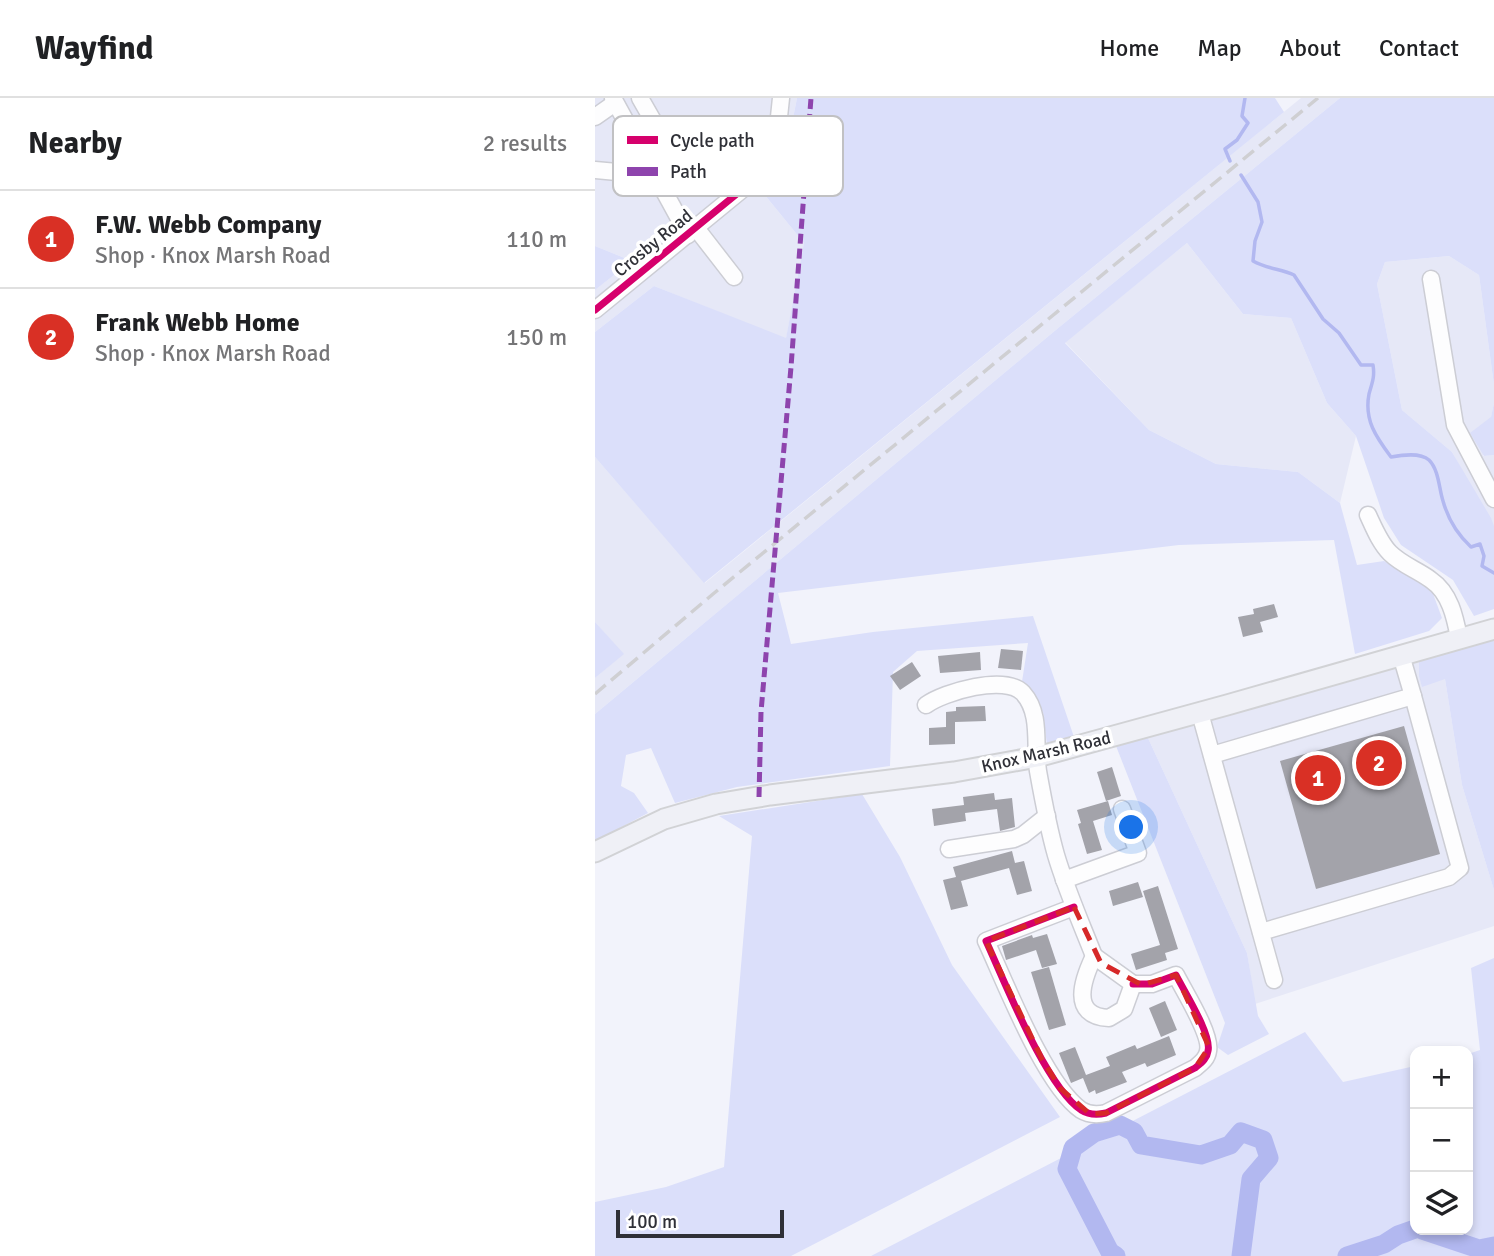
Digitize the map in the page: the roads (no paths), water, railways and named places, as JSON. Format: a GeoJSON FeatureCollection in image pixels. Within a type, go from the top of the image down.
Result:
{"type":"FeatureCollection","features":[{"type":"Feature","properties":{"kind":"main road","name":"Knox Marsh Road"},"geometry":{"type":"LineString","coordinates":[[595,852],[664,819],[716,804],[954,772],[1037,757],[1494,629]]}},
{"type":"Feature","properties":{"kind":"street"},"geometry":{"type":"LineString","coordinates":[[640,98],[650,116]]}},
{"type":"Feature","properties":{"kind":"street","name":"Crosby Road"},"geometry":{"type":"LineString","coordinates":[[780,116],[781,98]]}},
{"type":"Feature","properties":{"kind":"street"},"geometry":{"type":"LineString","coordinates":[[595,117],[614,100],[623,116]]}},
{"type":"Feature","properties":{"kind":"street"},"geometry":{"type":"LineString","coordinates":[[595,170],[613,172]]}},
{"type":"Feature","properties":{"kind":"street"},"geometry":{"type":"LineString","coordinates":[[669,196],[692,231],[734,277]]}},
{"type":"Feature","properties":{"kind":"street","name":"Crosby Road"},"geometry":{"type":"LineString","coordinates":[[595,310],[734,196]]}},
{"type":"Feature","properties":{"kind":"street"},"geometry":{"type":"LineString","coordinates":[[1431,279],[1455,425],[1490,482],[1494,499]]}},
{"type":"Feature","properties":{"kind":"street"},"geometry":{"type":"LineString","coordinates":[[1368,515],[1387,551],[1441,589],[1449,600],[1459,638]]}},
{"type":"Feature","properties":{"kind":"street"},"geometry":{"type":"LineString","coordinates":[[1261,932],[1449,877],[1460,868],[1401,655]]}},
{"type":"Feature","properties":{"kind":"street"},"geometry":{"type":"LineString","coordinates":[[926,705],[952,691],[971,687],[1017,689],[1031,706],[1047,816],[1064,880],[1094,956],[1133,984],[1152,984],[1176,975],[1208,1039],[1208,1055],[1195,1068],[1106,1113],[1090,1114],[1073,1104],[1060,1088],[1042,1059],[986,941],[1074,907]]}},
{"type":"Feature","properties":{"kind":"street"},"geometry":{"type":"LineString","coordinates":[[1212,755],[1413,696]]}},
{"type":"Feature","properties":{"kind":"street"},"geometry":{"type":"LineString","coordinates":[[1200,713],[1274,980]]}},
{"type":"Feature","properties":{"kind":"street"},"geometry":{"type":"LineString","coordinates":[[1064,880],[1138,853],[1122,809]]}},
{"type":"Feature","properties":{"kind":"street"},"geometry":{"type":"LineString","coordinates":[[949,849],[1014,839],[1047,816]]}},
{"type":"Feature","properties":{"kind":"street"},"geometry":{"type":"LineString","coordinates":[[1094,956],[1081,994],[1083,1002],[1093,1014],[1109,1018],[1117,1015],[1129,1002],[1133,984]]}},
{"type":"Feature","properties":{"kind":"waterway"},"geometry":{"type":"LineString","coordinates":[[1230,161],[1225,149],[1237,140],[1248,123],[1242,116],[1245,98]]}},
{"type":"Feature","properties":{"kind":"waterway"},"geometry":{"type":"LineString","coordinates":[[1241,175],[1258,202],[1262,222],[1255,241],[1253,261],[1294,275],[1323,319],[1339,333],[1361,365],[1373,365],[1368,412],[1376,435],[1391,457],[1416,455],[1429,460],[1435,469],[1445,508],[1454,526],[1471,547],[1480,544],[1484,556],[1482,566],[1494,573]]}},
{"type":"Feature","properties":{"kind":"waterway"},"geometry":{"type":"LineString","coordinates":[[1116,1256],[1110,1252],[1067,1169],[1073,1148],[1094,1133],[1120,1125],[1134,1132],[1141,1145],[1201,1155],[1230,1145],[1241,1132],[1263,1140],[1269,1158],[1251,1179],[1241,1256]]}},
{"type":"Feature","properties":{"kind":"waterway"},"geometry":{"type":"LineString","coordinates":[[1347,1256],[1384,1244],[1410,1231]]}},
{"type":"Feature","properties":{"kind":"waterway"},"geometry":{"type":"LineString","coordinates":[[1437,1235],[1479,1249],[1494,1246]]}},
{"type":"Feature","properties":{"kind":"railway"},"geometry":{"type":"LineString","coordinates":[[595,694],[713,594],[1318,98]]}},
{"type":"Feature","properties":{"kind":"place","name":"Frank Webb Home"},"geometry":{"type":"Point","coordinates":[1379,763]}},
{"type":"Feature","properties":{"kind":"place","name":"F.W. Webb Company"},"geometry":{"type":"Point","coordinates":[1318,778]}}]}
